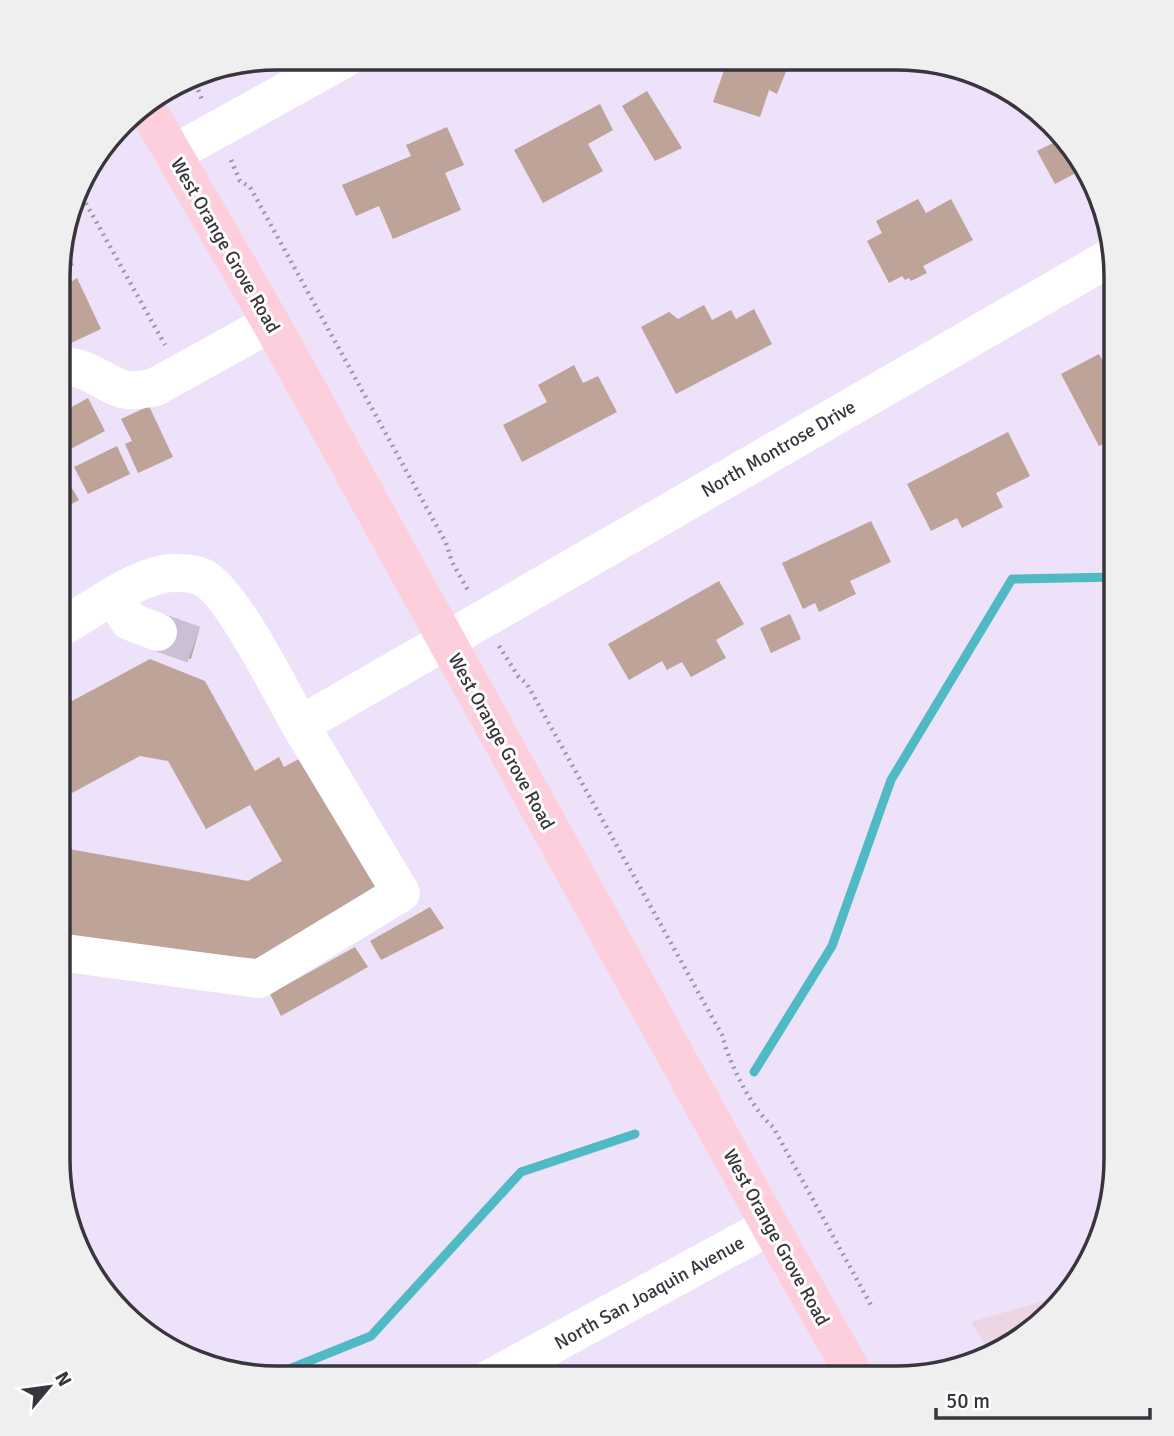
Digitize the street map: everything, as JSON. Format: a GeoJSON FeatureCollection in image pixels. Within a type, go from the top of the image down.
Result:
{"type":"FeatureCollection","features":[{"type":"Feature","properties":{"kind":"main road","name":"West Orange Grove Road"},"geometry":{"type":"LineString","coordinates":[[150,114],[271,323],[849,1366]]}},
{"type":"Feature","properties":{"kind":"street"},"geometry":{"type":"LineString","coordinates":[[173,154],[324,70]]}},
{"type":"Feature","properties":{"kind":"street","name":"North Montrose Drive"},"geometry":{"type":"LineString","coordinates":[[300,725],[1103,262]]}},
{"type":"Feature","properties":{"kind":"street"},"geometry":{"type":"LineString","coordinates":[[70,368],[84,370],[123,389],[139,390],[168,380],[271,323]]}},
{"type":"Feature","properties":{"kind":"street"},"geometry":{"type":"LineString","coordinates":[[70,623],[130,587],[165,573],[201,576],[235,611],[401,893],[259,979],[70,954]]}},
{"type":"Feature","properties":{"kind":"street"},"geometry":{"type":"LineString","coordinates":[[114,597],[128,621],[158,632]]}},
{"type":"Feature","properties":{"kind":"street","name":"North San Joaquin Avenue"},"geometry":{"type":"LineString","coordinates":[[513,1366],[770,1226]]}},
{"type":"Feature","properties":{"kind":"path"},"geometry":{"type":"LineString","coordinates":[[196,87],[199,95]]}},
{"type":"Feature","properties":{"kind":"path"},"geometry":{"type":"LineString","coordinates":[[233,165],[240,181],[250,187],[446,543],[460,576]]}},
{"type":"Feature","properties":{"kind":"path"},"geometry":{"type":"LineString","coordinates":[[84,202],[168,380]]}},
{"type":"Feature","properties":{"kind":"path"},"geometry":{"type":"LineString","coordinates":[[500,648],[518,676],[527,684],[722,1035],[727,1054],[763,1118],[774,1127],[872,1307]]}},
{"type":"Feature","properties":{"kind":"shaded area"},"geometry":{"type":"Polygon","coordinates":[[[1050,1299],[1012,1331],[985,1346],[971,1322],[1050,1299]]]}},
{"type":"Feature","properties":{"kind":"building"},"geometry":{"type":"Polygon","coordinates":[[[724,70],[787,70],[777,94],[769,90],[760,117],[713,102],[724,70]]]}},
{"type":"Feature","properties":{"kind":"building"},"geometry":{"type":"Polygon","coordinates":[[[647,91],[682,148],[655,161],[622,106],[647,91]]]}},
{"type":"Feature","properties":{"kind":"building"},"geometry":{"type":"Polygon","coordinates":[[[600,104],[613,130],[588,144],[603,171],[543,203],[514,150],[600,104]]]}},
{"type":"Feature","properties":{"kind":"building"},"geometry":{"type":"Polygon","coordinates":[[[447,127],[464,165],[445,173],[461,210],[393,239],[379,206],[356,216],[342,185],[411,156],[406,145],[447,127]]]}},
{"type":"Feature","properties":{"kind":"building"},"geometry":{"type":"Polygon","coordinates":[[[1054,143],[1076,173],[1055,184],[1037,151],[1054,143]]]}},
{"type":"Feature","properties":{"kind":"building"},"geometry":{"type":"Polygon","coordinates":[[[918,199],[926,213],[951,199],[973,240],[923,266],[927,273],[911,281],[902,276],[889,283],[867,241],[882,233],[876,221],[918,199]]]}},
{"type":"Feature","properties":{"kind":"building"},"geometry":{"type":"Polygon","coordinates":[[[77,278],[101,329],[70,344],[70,283],[77,278]]]}},
{"type":"Feature","properties":{"kind":"building"},"geometry":{"type":"Polygon","coordinates":[[[704,305],[712,320],[731,310],[736,319],[754,309],[772,344],[676,394],[641,327],[669,312],[678,319],[704,305]]]}},
{"type":"Feature","properties":{"kind":"building"},"geometry":{"type":"Polygon","coordinates":[[[1099,354],[1104,363],[1104,443],[1099,446],[1061,374],[1099,354]]]}},
{"type":"Feature","properties":{"kind":"building"},"geometry":{"type":"Polygon","coordinates":[[[574,365],[583,383],[598,376],[617,412],[522,462],[503,425],[547,402],[538,385],[574,365]]]}},
{"type":"Feature","properties":{"kind":"building"},"geometry":{"type":"Polygon","coordinates":[[[88,398],[105,431],[70,449],[70,408],[88,398]]]}},
{"type":"Feature","properties":{"kind":"building"},"geometry":{"type":"Polygon","coordinates":[[[149,406],[173,457],[138,473],[125,444],[132,441],[121,419],[149,406]]]}},
{"type":"Feature","properties":{"kind":"building"},"geometry":{"type":"Polygon","coordinates":[[[1008,432],[1030,476],[996,493],[1003,507],[962,528],[957,518],[931,531],[907,484],[1008,432]]]}},
{"type":"Feature","properties":{"kind":"building"},"geometry":{"type":"Polygon","coordinates":[[[117,446],[130,474],[88,494],[74,467],[117,446]]]}},
{"type":"Feature","properties":{"kind":"building"},"geometry":{"type":"Polygon","coordinates":[[[70,485],[79,500],[70,505],[70,485]]]}},
{"type":"Feature","properties":{"kind":"building"},"geometry":{"type":"Polygon","coordinates":[[[871,521],[891,562],[850,581],[856,594],[819,612],[815,603],[803,609],[782,563],[871,521]]]}},
{"type":"Feature","properties":{"kind":"building"},"geometry":{"type":"Polygon","coordinates":[[[719,581],[744,624],[716,640],[726,658],[691,677],[682,662],[667,670],[662,661],[629,680],[608,644],[719,581]]]}},
{"type":"Feature","properties":{"kind":"building"},"geometry":{"type":"Polygon","coordinates":[[[790,614],[801,639],[771,653],[760,628],[790,614]]]}},
{"type":"Feature","properties":{"kind":"building"},"geometry":{"type":"Polygon","coordinates":[[[162,619],[199,630],[191,659],[154,649],[162,619]]]}},
{"type":"Feature","properties":{"kind":"building"},"geometry":{"type":"Polygon","coordinates":[[[150,659],[205,681],[255,771],[279,757],[284,767],[310,753],[386,888],[258,959],[70,939],[70,849],[248,881],[282,861],[250,805],[206,829],[168,761],[140,756],[72,793],[70,702],[150,659]]]}},
{"type":"Feature","properties":{"kind":"building"},"geometry":{"type":"Polygon","coordinates":[[[430,907],[444,928],[381,960],[370,941],[430,907]]]}},
{"type":"Feature","properties":{"kind":"building"},"geometry":{"type":"Polygon","coordinates":[[[355,947],[368,967],[281,1016],[270,994],[355,947]]]}},
{"type":"Feature","properties":{"kind":"waterway"},"geometry":{"type":"LineString","coordinates":[[754,1072],[832,946],[891,780],[1012,579],[1104,577]]}},
{"type":"Feature","properties":{"kind":"waterway"},"geometry":{"type":"LineString","coordinates":[[297,1366],[371,1336],[521,1172],[635,1134]]}},
{"type":"Feature","properties":{"kind":"tunnel"},"geometry":{"type":"LineString","coordinates":[[158,632],[195,645]]}}]}
